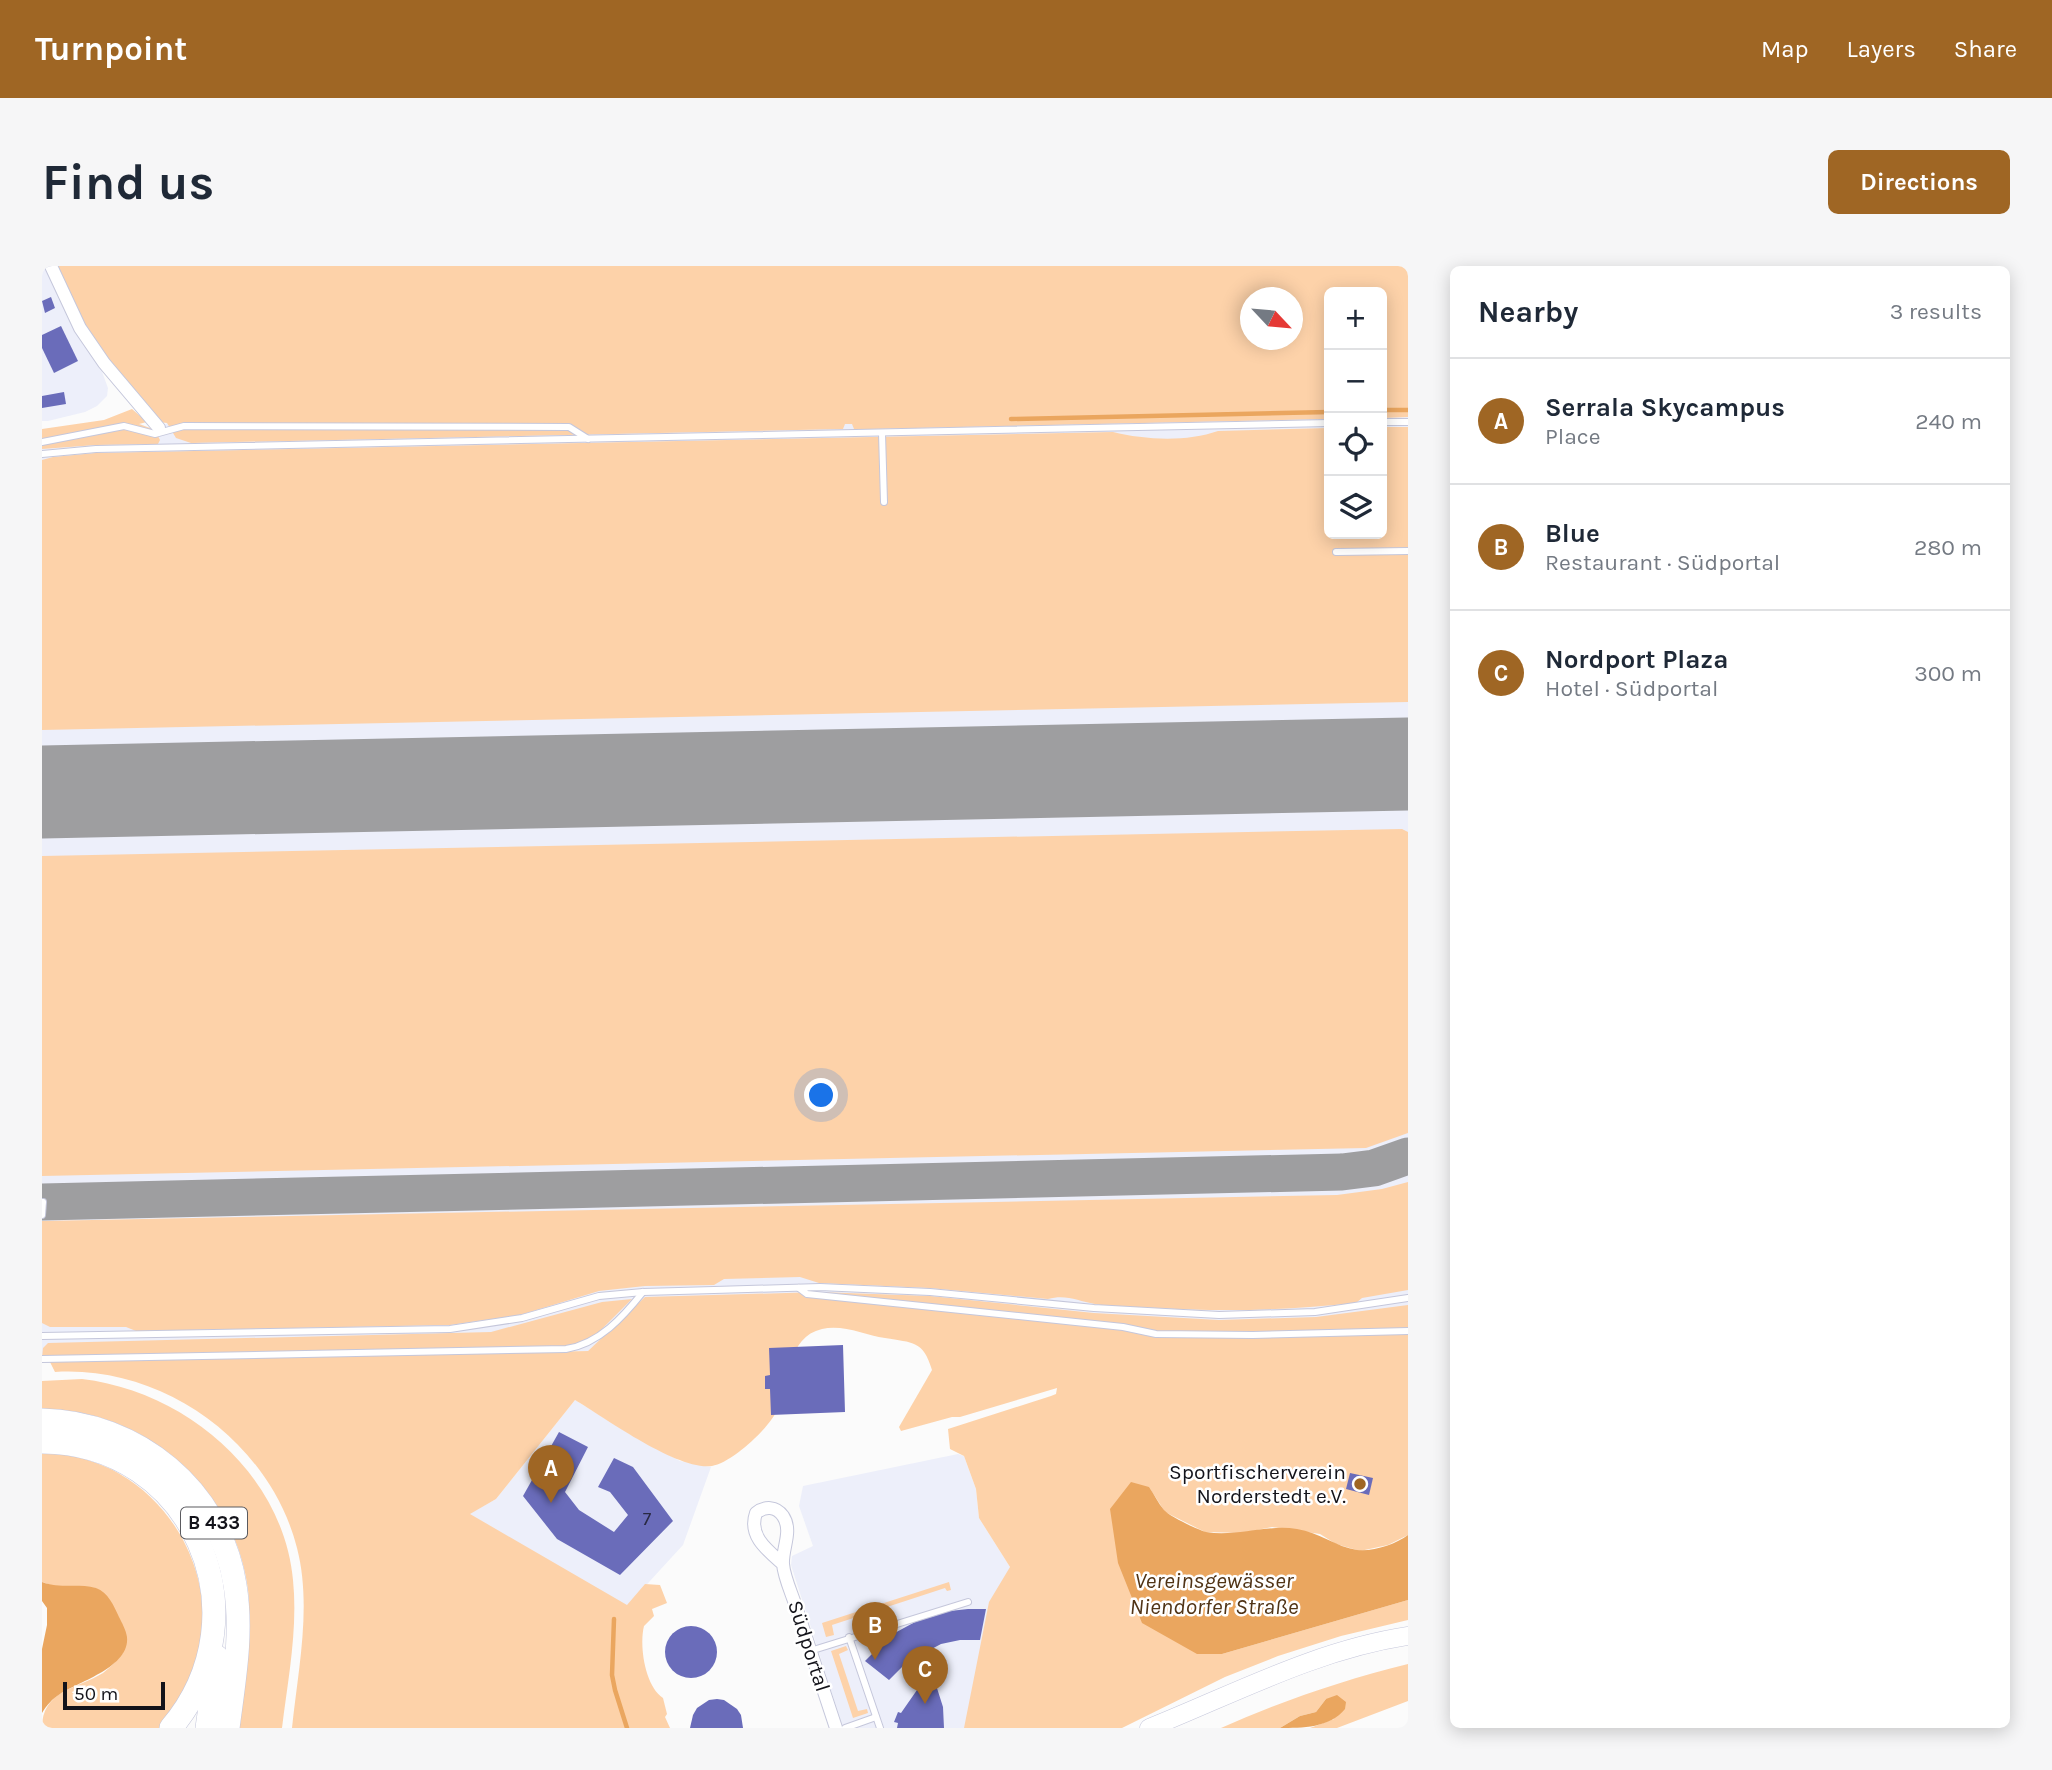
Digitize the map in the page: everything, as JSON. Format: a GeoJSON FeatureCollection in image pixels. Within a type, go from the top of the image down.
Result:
{"type":"FeatureCollection","features":[{"type":"Feature","properties":{"kind":"highway","name":"B 433"},"geometry":{"type":"LineString","coordinates":[[42,1420],[90,1426],[141,1447],[191,1488],[212,1519],[227,1551],[237,1600],[238,1644],[228,1728]]}},
{"type":"Feature","properties":{"kind":"highway","name":"B 433"},"geometry":{"type":"LineString","coordinates":[[42,1442],[74,1444],[108,1455],[150,1479],[184,1517],[201,1546],[210,1573],[215,1612],[206,1662],[197,1688],[171,1728]]}},
{"type":"Feature","properties":{"kind":"highway"},"geometry":{"type":"LineString","coordinates":[[207,1728],[217,1661],[215,1612]]}},
{"type":"Feature","properties":{"kind":"main road"},"geometry":{"type":"LineString","coordinates":[[1149,1728],[1281,1672],[1345,1650],[1408,1636]]}},
{"type":"Feature","properties":{"kind":"main road"},"geometry":{"type":"LineString","coordinates":[[1164,1728],[1186,1713]]}},
{"type":"Feature","properties":{"kind":"street"},"geometry":{"type":"LineString","coordinates":[[51,266],[86,337],[104,363],[161,430]]}},
{"type":"Feature","properties":{"kind":"street","name":"Südportal"},"geometry":{"type":"LineString","coordinates":[[783,1564],[835,1728]]}},
{"type":"Feature","properties":{"kind":"lane"},"geometry":{"type":"LineString","coordinates":[[1387,422],[1408,422]]}},
{"type":"Feature","properties":{"kind":"lane"},"geometry":{"type":"LineString","coordinates":[[42,454],[96,449],[1324,423]]}},
{"type":"Feature","properties":{"kind":"lane"},"geometry":{"type":"LineString","coordinates":[[848,424],[848,434]]}},
{"type":"Feature","properties":{"kind":"lane"},"geometry":{"type":"LineString","coordinates":[[42,442],[124,425],[155,434],[161,430],[184,426],[569,427],[588,439]]}},
{"type":"Feature","properties":{"kind":"lane"},"geometry":{"type":"LineString","coordinates":[[161,430],[168,438],[168,448]]}},
{"type":"Feature","properties":{"kind":"lane"},"geometry":{"type":"LineString","coordinates":[[882,433],[884,502]]}},
{"type":"Feature","properties":{"kind":"lane"},"geometry":{"type":"LineString","coordinates":[[1336,552],[1408,551]]}},
{"type":"Feature","properties":{"kind":"lane"},"geometry":{"type":"LineString","coordinates":[[42,1215],[43,1202]]}},
{"type":"Feature","properties":{"kind":"lane"},"geometry":{"type":"LineString","coordinates":[[799,1288],[807,1294],[1124,1327],[1156,1334],[1253,1335],[1408,1331]]}},
{"type":"Feature","properties":{"kind":"lane"},"geometry":{"type":"LineString","coordinates":[[42,1336],[450,1329],[522,1318],[599,1296],[643,1292],[799,1288],[930,1292],[1094,1308],[1219,1315],[1315,1312],[1408,1298]]}},
{"type":"Feature","properties":{"kind":"lane"},"geometry":{"type":"LineString","coordinates":[[42,1359],[566,1349],[580,1347],[594,1340],[643,1292]]}},
{"type":"Feature","properties":{"kind":"lane"},"geometry":{"type":"LineString","coordinates":[[810,1651],[968,1602]]}},
{"type":"Feature","properties":{"kind":"lane"},"geometry":{"type":"LineString","coordinates":[[849,1637],[880,1728]]}},
{"type":"Feature","properties":{"kind":"lane"},"geometry":{"type":"LineString","coordinates":[[845,1728],[876,1717]]}},
{"type":"Feature","properties":{"kind":"shaded area"},"geometry":{"type":"Polygon","coordinates":[[[42,266],[47,266],[101,369],[108,388],[107,396],[97,406],[85,412],[48,421],[42,421],[42,266]]]}},
{"type":"Feature","properties":{"kind":"shaded area"},"geometry":{"type":"Polygon","coordinates":[[[58,266],[1408,266],[1408,417],[1387,418],[1387,287],[1324,287],[1324,419],[870,429],[854,429],[852,424],[845,424],[843,429],[191,443],[176,438],[167,423],[158,422],[90,336],[58,266]]]}},
{"type":"Feature","properties":{"kind":"shaded area"},"geometry":{"type":"Polygon","coordinates":[[[1408,396],[1408,1334],[641,1303],[588,1351],[42,1363],[42,439],[135,422],[155,430],[167,423],[871,424],[1324,398],[1324,539],[1387,539],[1387,397],[1408,396]]]}},
{"type":"Feature","properties":{"kind":"shaded area"},"geometry":{"type":"Polygon","coordinates":[[[132,409],[147,422],[139,424],[155,430],[160,440],[158,444],[42,449],[42,429],[104,420],[132,409]]]}},
{"type":"Feature","properties":{"kind":"shaded area"},"geometry":{"type":"Polygon","coordinates":[[[1387,427],[1408,427],[1408,702],[42,730],[42,460],[53,457],[95,453],[1113,432],[1166,439],[1206,435],[1218,431],[1324,428],[1324,539],[1387,539],[1387,427]]]}},
{"type":"Feature","properties":{"kind":"shaded area"},"geometry":{"type":"Polygon","coordinates":[[[1402,829],[1408,832],[1408,1133],[1366,1148],[42,1176],[42,856],[1402,829]]]}},
{"type":"Feature","properties":{"kind":"shaded area"},"geometry":{"type":"Polygon","coordinates":[[[1408,1182],[1408,1290],[1362,1298],[1356,1303],[1233,1310],[1119,1307],[1066,1298],[819,1283],[800,1277],[724,1279],[714,1285],[645,1286],[599,1291],[520,1315],[450,1325],[136,1331],[126,1327],[50,1327],[42,1323],[42,1221],[1337,1195],[1382,1189],[1408,1182]]]}},
{"type":"Feature","properties":{"kind":"shaded area"},"geometry":{"type":"Polygon","coordinates":[[[819,1292],[930,1296],[1094,1313],[1219,1320],[1316,1317],[1408,1305],[1408,1535],[1388,1545],[1360,1551],[1336,1544],[1320,1534],[1272,1527],[1242,1533],[1205,1532],[1165,1512],[1149,1487],[1222,1654],[1408,1600],[1408,1620],[1341,1636],[1278,1656],[1225,1677],[1122,1728],[964,1728],[989,1602],[1010,1567],[979,1518],[976,1489],[964,1456],[950,1449],[948,1429],[1051,1396],[1056,1394],[1057,1388],[960,1417],[901,1431],[899,1427],[932,1370],[925,1353],[910,1342],[830,1328],[811,1334],[802,1341],[791,1361],[774,1416],[750,1443],[730,1458],[712,1466],[680,1460],[642,1442],[575,1400],[496,1499],[470,1514],[627,1605],[645,1584],[660,1585],[667,1603],[652,1609],[654,1616],[644,1626],[642,1644],[648,1675],[663,1698],[667,1714],[665,1717],[670,1728],[292,1728],[304,1615],[301,1570],[297,1548],[283,1510],[263,1475],[237,1444],[206,1418],[172,1397],[135,1382],[95,1373],[55,1372],[50,1362],[588,1351],[645,1297],[819,1292]]]}},
{"type":"Feature","properties":{"kind":"shaded area"},"geometry":{"type":"Polygon","coordinates":[[[632,1299],[593,1338],[566,1347],[42,1358],[43,1348],[48,1343],[491,1332],[602,1302],[632,1299]]]}},
{"type":"Feature","properties":{"kind":"shaded area"},"geometry":{"type":"Polygon","coordinates":[[[82,1379],[120,1387],[157,1400],[191,1420],[222,1444],[249,1473],[270,1505],[285,1541],[294,1598],[292,1654],[282,1728],[235,1728],[249,1606],[240,1553],[225,1518],[204,1487],[178,1461],[149,1439],[115,1423],[80,1413],[42,1409],[42,1381],[82,1379]]]}},
{"type":"Feature","properties":{"kind":"shaded area"},"geometry":{"type":"Polygon","coordinates":[[[575,1400],[680,1461],[711,1467],[683,1545],[627,1606],[469,1514],[496,1499],[575,1400]]]}},
{"type":"Feature","properties":{"kind":"shaded area"},"geometry":{"type":"Polygon","coordinates":[[[42,1454],[80,1458],[115,1471],[145,1492],[170,1519],[189,1551],[200,1587],[203,1624],[194,1670],[162,1728],[42,1728],[44,1715],[54,1698],[103,1673],[123,1653],[96,1588],[54,1586],[42,1582],[42,1454]]]}},
{"type":"Feature","properties":{"kind":"shaded area"},"geometry":{"type":"Polygon","coordinates":[[[958,1454],[964,1456],[976,1489],[979,1518],[1010,1567],[979,1728],[843,1728],[791,1565],[792,1556],[813,1546],[799,1506],[803,1486],[958,1454]]]}},
{"type":"Feature","properties":{"kind":"shaded area"},"geometry":{"type":"Polygon","coordinates":[[[949,1582],[951,1590],[947,1591],[945,1588],[832,1625],[834,1635],[826,1637],[822,1623],[949,1582]]]}},
{"type":"Feature","properties":{"kind":"shaded area"},"geometry":{"type":"Polygon","coordinates":[[[846,1646],[848,1650],[839,1654],[858,1711],[867,1709],[868,1713],[853,1718],[831,1651],[846,1646]]]}},
{"type":"Feature","properties":{"kind":"shaded area"},"geometry":{"type":"Polygon","coordinates":[[[1408,1664],[1408,1701],[1337,1728],[1310,1728],[1334,1719],[1326,1699],[1316,1712],[1300,1716],[1280,1728],[1221,1728],[1313,1692],[1408,1664]]]}},
{"type":"Feature","properties":{"kind":"water","name":"Vereinsgewässer Niendorfer Straße"},"geometry":{"type":"Polygon","coordinates":[[[1131,1482],[1149,1487],[1167,1513],[1206,1532],[1297,1529],[1357,1550],[1384,1547],[1408,1535],[1408,1600],[1222,1654],[1197,1654],[1142,1623],[1118,1563],[1110,1509],[1131,1482]]]}},
{"type":"Feature","properties":{"kind":"water"},"geometry":{"type":"Polygon","coordinates":[[[42,1582],[100,1590],[113,1604],[127,1637],[126,1648],[121,1657],[102,1672],[57,1696],[42,1713],[42,1649],[47,1608],[42,1601],[42,1582]]]}},
{"type":"Feature","properties":{"kind":"water"},"geometry":{"type":"Polygon","coordinates":[[[1337,1695],[1346,1702],[1345,1709],[1332,1720],[1315,1726],[1280,1728],[1300,1716],[1316,1712],[1326,1699],[1337,1695]]]}},
{"type":"Feature","properties":{"kind":"building"},"geometry":{"type":"Polygon","coordinates":[[[51,297],[55,308],[45,313],[42,301],[51,297]]]}},
{"type":"Feature","properties":{"kind":"building"},"geometry":{"type":"Polygon","coordinates":[[[61,326],[78,361],[54,373],[42,348],[42,335],[61,326]]]}},
{"type":"Feature","properties":{"kind":"building"},"geometry":{"type":"Polygon","coordinates":[[[64,392],[66,404],[42,408],[42,396],[64,392]]]}},
{"type":"Feature","properties":{"kind":"building"},"geometry":{"type":"Polygon","coordinates":[[[843,1345],[845,1412],[771,1415],[770,1389],[765,1389],[765,1376],[770,1375],[769,1348],[843,1345]]]}},
{"type":"Feature","properties":{"kind":"building"},"geometry":{"type":"Polygon","coordinates":[[[559,1432],[588,1447],[565,1492],[579,1510],[614,1532],[628,1515],[610,1492],[598,1487],[614,1458],[633,1467],[673,1521],[620,1575],[557,1539],[523,1496],[559,1432]]]}},
{"type":"Feature","properties":{"kind":"building","name":"Sportfischerverein Norderstedt e.V."},"geometry":{"type":"Polygon","coordinates":[[[1350,1473],[1373,1478],[1369,1495],[1346,1489],[1350,1473]]]}},
{"type":"Feature","properties":{"kind":"building"},"geometry":{"type":"Polygon","coordinates":[[[986,1609],[980,1640],[941,1644],[907,1662],[921,1686],[932,1679],[936,1685],[943,1707],[944,1728],[897,1728],[898,1723],[894,1722],[898,1712],[901,1713],[917,1690],[903,1666],[889,1680],[865,1661],[891,1635],[915,1622],[950,1611],[986,1609]]]}},
{"type":"Feature","properties":{"kind":"building"},"geometry":{"type":"Polygon","coordinates":[[[691,1626],[710,1633],[717,1652],[710,1671],[691,1678],[672,1671],[665,1652],[672,1633],[691,1626]]]}},
{"type":"Feature","properties":{"kind":"building"},"geometry":{"type":"Polygon","coordinates":[[[709,1700],[724,1700],[737,1709],[743,1728],[690,1728],[697,1708],[709,1700]]]}},
{"type":"Feature","properties":{"kind":"waterway"},"geometry":{"type":"LineString","coordinates":[[1387,410],[1408,410]]}},
{"type":"Feature","properties":{"kind":"waterway"},"geometry":{"type":"LineString","coordinates":[[1011,419],[1324,412]]}},
{"type":"Feature","properties":{"kind":"waterway"},"geometry":{"type":"LineString","coordinates":[[614,1619],[612,1675],[627,1728]]}},
{"type":"Feature","properties":{"kind":"taxiway"},"geometry":{"type":"LineString","coordinates":[[1324,766],[1377,774],[1408,784]]}},
{"type":"Feature","properties":{"kind":"taxiway"},"geometry":{"type":"LineString","coordinates":[[42,1202],[1342,1172],[1374,1168],[1408,1156]]}},
{"type":"Feature","properties":{"kind":"runway"},"geometry":{"type":"LineString","coordinates":[[42,792],[1408,764]]}},
{"type":"Feature","properties":{"kind":"place","name":"Sportfischerverein Norderstedt e.V."},"geometry":{"type":"Point","coordinates":[1360,1484]}},
{"type":"Feature","properties":{"kind":"place","name":"Serrala Skycampus"},"geometry":{"type":"Point","coordinates":[551,1503]}},
{"type":"Feature","properties":{"kind":"place","name":"Blue"},"geometry":{"type":"Point","coordinates":[875,1660]}},
{"type":"Feature","properties":{"kind":"place","name":"Nordport Plaza"},"geometry":{"type":"Point","coordinates":[925,1704]}}]}
